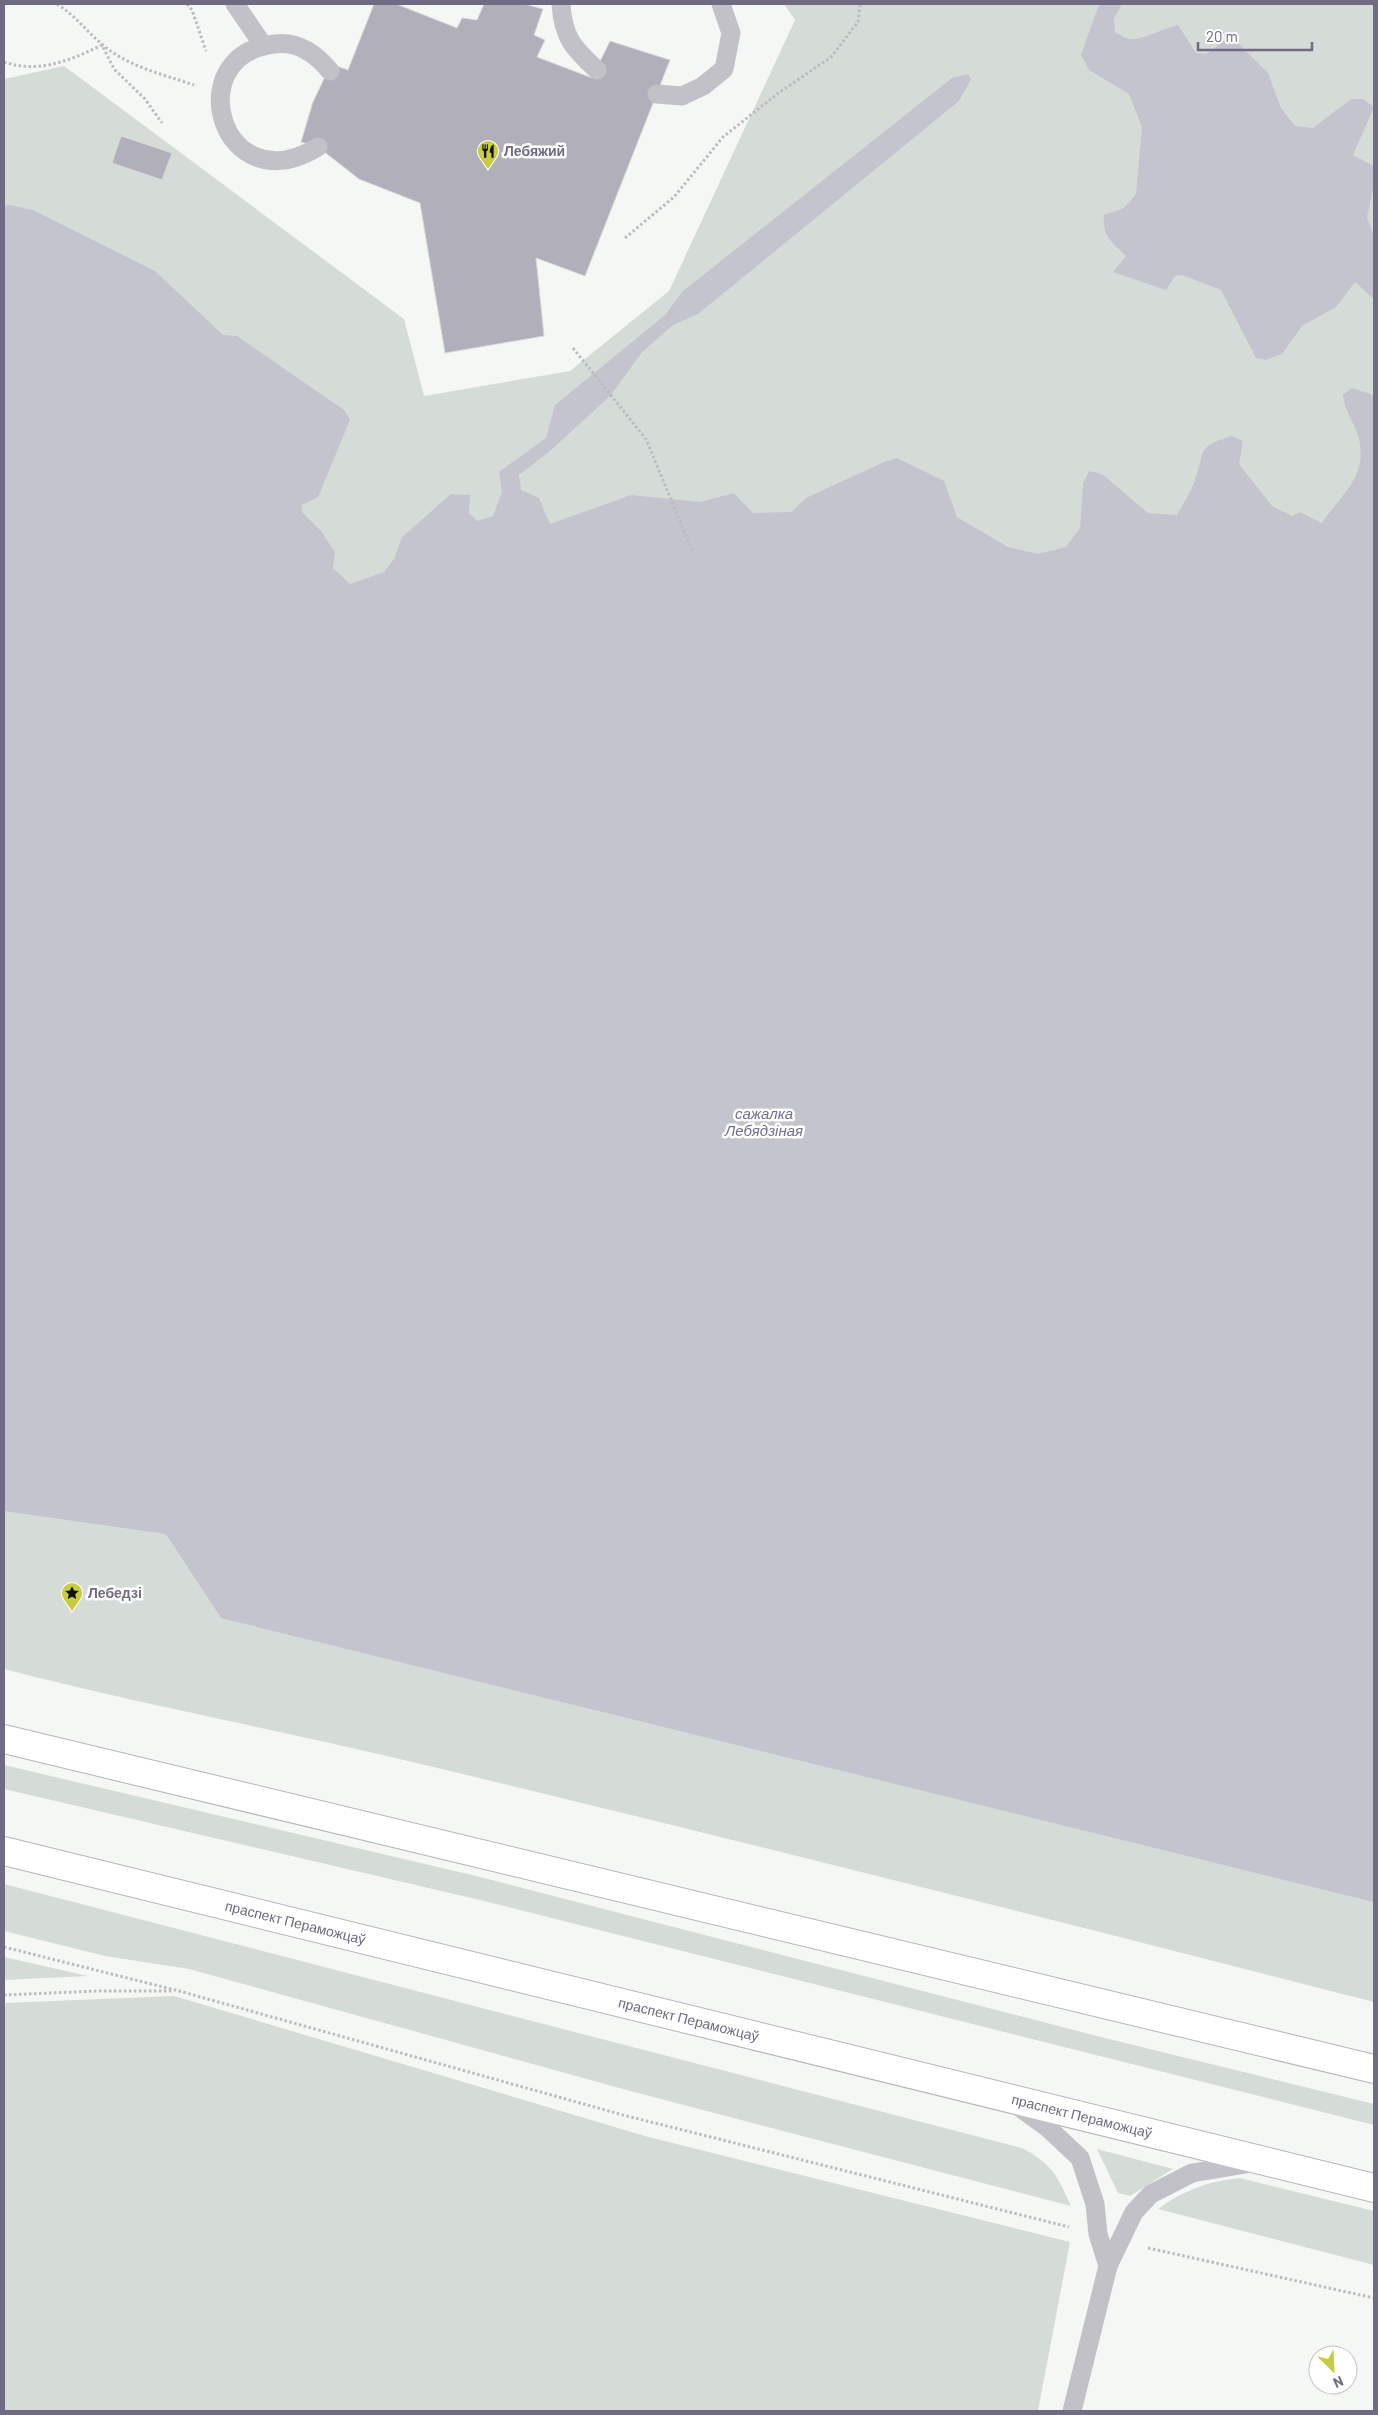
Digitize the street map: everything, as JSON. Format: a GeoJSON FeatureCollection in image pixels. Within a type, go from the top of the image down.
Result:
{"type":"FeatureCollection","features":[{"type":"Feature","properties":{"kind":"main road"},"geometry":{"type":"LineString","coordinates":[[4,1740],[1374,2069]]}},
{"type":"Feature","properties":{"kind":"main road","name":"праспект Пераможцаў"},"geometry":{"type":"LineString","coordinates":[[4,1851],[1374,2188]]}},
{"type":"Feature","properties":{"kind":"lane"},"geometry":{"type":"LineString","coordinates":[[235,4],[263,45]]}},
{"type":"Feature","properties":{"kind":"lane"},"geometry":{"type":"LineString","coordinates":[[561,4],[563,26],[578,53],[597,70]]}},
{"type":"Feature","properties":{"kind":"lane"},"geometry":{"type":"LineString","coordinates":[[657,94],[682,96],[703,86],[724,70],[731,33],[722,4]]}},
{"type":"Feature","properties":{"kind":"lane"},"geometry":{"type":"LineString","coordinates":[[318,147],[301,158],[281,161],[261,159],[244,150],[231,137],[222,120],[220,101],[223,82],[232,66],[246,53],[263,45],[283,43],[303,47],[320,58],[330,71]]}},
{"type":"Feature","properties":{"kind":"lane"},"geometry":{"type":"LineString","coordinates":[[1002,2095],[1048,2128],[1080,2158],[1094,2204],[1098,2234],[1108,2266]]}},
{"type":"Feature","properties":{"kind":"lane"},"geometry":{"type":"LineString","coordinates":[[1072,2411],[1108,2266],[1134,2212],[1151,2194],[1192,2173],[1265,2161]]}},
{"type":"Feature","properties":{"kind":"path"},"geometry":{"type":"LineString","coordinates":[[57,4],[73,14],[102,45],[132,64],[196,86]]}},
{"type":"Feature","properties":{"kind":"path"},"geometry":{"type":"LineString","coordinates":[[187,4],[192,10],[206,49],[206,57]]}},
{"type":"Feature","properties":{"kind":"path"},"geometry":{"type":"LineString","coordinates":[[625,238],[674,197],[722,137],[777,94],[831,57],[858,22],[860,4]]}},
{"type":"Feature","properties":{"kind":"path"},"geometry":{"type":"LineString","coordinates":[[4,62],[16,66],[37,67],[68,61],[102,45]]}},
{"type":"Feature","properties":{"kind":"path"},"geometry":{"type":"LineString","coordinates":[[102,45],[114,69],[145,99],[162,123]]}},
{"type":"Feature","properties":{"kind":"path"},"geometry":{"type":"LineString","coordinates":[[573,348],[646,439],[693,553]]}},
{"type":"Feature","properties":{"kind":"path"},"geometry":{"type":"LineString","coordinates":[[4,1947],[179,1991],[623,2115],[1070,2228]]}},
{"type":"Feature","properties":{"kind":"path"},"geometry":{"type":"LineString","coordinates":[[4,1995],[97,1991],[179,1991]]}},
{"type":"Feature","properties":{"kind":"path"},"geometry":{"type":"LineString","coordinates":[[1145,2248],[1374,2298]]}},
{"type":"Feature","properties":{"kind":"shaded area","name":"сажалка Лебядзіная"},"geometry":{"type":"Polygon","coordinates":[[[784,4],[1374,4],[1374,2002],[544,1794],[4,1669],[4,79],[64,66],[404,319],[424,396],[570,371],[669,291],[795,20],[784,4]]]}},
{"type":"Feature","properties":{"kind":"shaded area"},"geometry":{"type":"Polygon","coordinates":[[[4,1765],[476,1876],[1101,2037],[1374,2104],[1374,2125],[480,1900],[4,1789],[4,1765]]]}},
{"type":"Feature","properties":{"kind":"shaded area"},"geometry":{"type":"Polygon","coordinates":[[[4,1884],[1022,2148],[1041,2160],[1053,2172],[1071,2206],[634,2092],[189,1969],[105,1956],[4,1931],[4,1884]]]}},
{"type":"Feature","properties":{"kind":"shaded area"},"geometry":{"type":"Polygon","coordinates":[[[4,1957],[88,1976],[4,1980],[4,1957]]]}},
{"type":"Feature","properties":{"kind":"shaded area"},"geometry":{"type":"Polygon","coordinates":[[[174,1996],[645,2136],[1070,2242],[1038,2411],[4,2411],[4,2003],[174,1996]]]}},
{"type":"Feature","properties":{"kind":"shaded area"},"geometry":{"type":"Polygon","coordinates":[[[1097,2149],[1173,2169],[1130,2196],[1118,2193],[1097,2149]]]}},
{"type":"Feature","properties":{"kind":"shaded area"},"geometry":{"type":"Polygon","coordinates":[[[1240,2178],[1374,2211],[1374,2265],[1158,2209],[1197,2187],[1218,2181],[1240,2178]]]}},
{"type":"Feature","properties":{"kind":"water"},"geometry":{"type":"Polygon","coordinates":[[[1102,4],[1122,4],[1114,19],[1115,32],[1128,39],[1141,38],[1178,25],[1196,53],[1206,54],[1225,40],[1238,43],[1268,73],[1281,108],[1295,126],[1313,128],[1351,99],[1363,99],[1374,107],[1353,155],[1374,166],[1374,185],[1367,217],[1374,237],[1374,299],[1355,282],[1336,307],[1302,326],[1282,354],[1266,360],[1256,358],[1221,290],[1182,275],[1175,276],[1166,290],[1113,272],[1126,256],[1112,243],[1106,234],[1104,215],[1124,208],[1136,194],[1142,127],[1129,94],[1089,70],[1081,55],[1098,7],[1102,4]]]}},
{"type":"Feature","properties":{"kind":"water","name":"сажалка Лебядзіная"},"geometry":{"type":"Polygon","coordinates":[[[968,74],[971,79],[959,101],[698,314],[673,325],[643,351],[610,396],[550,451],[519,475],[521,490],[539,498],[550,524],[631,495],[700,502],[734,493],[753,513],[791,512],[806,498],[884,462],[897,458],[944,481],[957,517],[1008,547],[1038,554],[1066,547],[1080,528],[1083,484],[1089,471],[1102,474],[1148,513],[1177,515],[1193,484],[1204,451],[1213,443],[1232,436],[1243,441],[1239,464],[1272,506],[1292,516],[1300,512],[1322,523],[1351,485],[1360,465],[1359,439],[1345,406],[1343,395],[1352,388],[1371,394],[1374,398],[1374,1902],[221,1618],[166,1534],[4,1511],[4,206],[10,205],[33,210],[155,271],[223,335],[237,336],[344,410],[350,420],[318,497],[302,505],[302,512],[321,531],[335,552],[333,568],[350,584],[384,572],[394,559],[402,537],[451,494],[470,495],[469,513],[477,521],[493,516],[502,492],[499,472],[546,438],[555,405],[665,315],[683,291],[952,78],[968,74]]]}},
{"type":"Feature","properties":{"kind":"building","name":"Лебяжий"},"geometry":{"type":"Polygon","coordinates":[[[374,4],[396,4],[457,28],[462,18],[477,20],[484,4],[524,4],[543,9],[534,35],[545,40],[537,57],[592,78],[610,41],[670,60],[585,276],[536,258],[544,336],[445,353],[420,203],[359,179],[318,147],[301,142],[313,102],[331,64],[348,70],[374,4]]]}},
{"type":"Feature","properties":{"kind":"building"},"geometry":{"type":"Polygon","coordinates":[[[121,136],[172,153],[162,180],[112,163],[121,136]]]}},
{"type":"Feature","properties":{"kind":"place","name":"Лебяжий"},"geometry":{"type":"Point","coordinates":[488,170]}},
{"type":"Feature","properties":{"kind":"place","name":"Лебедзі"},"geometry":{"type":"Point","coordinates":[72,1612]}}]}
